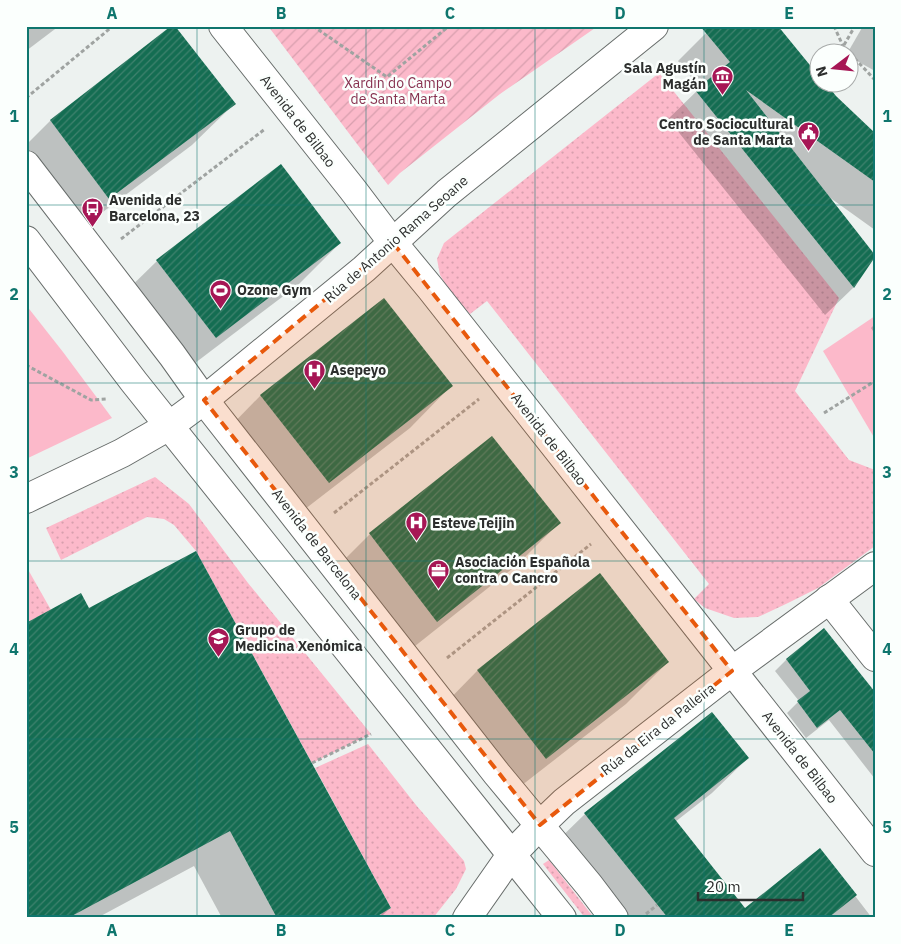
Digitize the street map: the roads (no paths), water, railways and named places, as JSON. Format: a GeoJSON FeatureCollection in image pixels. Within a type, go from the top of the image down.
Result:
{"type":"FeatureCollection","features":[{"type":"Feature","properties":{"kind":"street","name":"Avenida de Bilbao"},"geometry":{"type":"LineString","coordinates":[[223,26],[875,852]]}},
{"type":"Feature","properties":{"kind":"street","name":"Rúa de Antonio Rama Seoane"},"geometry":{"type":"LineString","coordinates":[[26,499],[122,453],[169,426],[204,400],[364,269],[447,193],[654,26]]}},
{"type":"Feature","properties":{"kind":"street","name":"Avenida de Barcelona"},"geometry":{"type":"LineString","coordinates":[[26,165],[204,400],[497,774],[614,918]]}},
{"type":"Feature","properties":{"kind":"street"},"geometry":{"type":"LineString","coordinates":[[26,240],[169,426],[562,918]]}},
{"type":"Feature","properties":{"kind":"street","name":"Rúa da Eira da Palleira"},"geometry":{"type":"LineString","coordinates":[[467,918],[511,855],[564,802],[732,671],[875,566]]}},
{"type":"Feature","properties":{"kind":"street"},"geometry":{"type":"LineString","coordinates":[[829,599],[875,657]]}},
{"type":"Feature","properties":{"kind":"place","name":"Sala Agustín Magán"},"geometry":{"type":"Point","coordinates":[722,95]}},
{"type":"Feature","properties":{"kind":"place","name":"Centro Sociocultural de Santa Marta"},"geometry":{"type":"Point","coordinates":[809,151]}},
{"type":"Feature","properties":{"kind":"place","name":"Avenida de Barcelona, 23"},"geometry":{"type":"Point","coordinates":[93,227]}},
{"type":"Feature","properties":{"kind":"place","name":"Ozone Gym"},"geometry":{"type":"Point","coordinates":[221,309]}},
{"type":"Feature","properties":{"kind":"place","name":"Asepeyo"},"geometry":{"type":"Point","coordinates":[314,389]}},
{"type":"Feature","properties":{"kind":"place","name":"Esteve Teijin"},"geometry":{"type":"Point","coordinates":[416,542]}},
{"type":"Feature","properties":{"kind":"place","name":"Asociación Española contra o Cancro"},"geometry":{"type":"Point","coordinates":[439,589]}},
{"type":"Feature","properties":{"kind":"place","name":"Grupo de Medicina Xenómica"},"geometry":{"type":"Point","coordinates":[219,657]}},
{"type":"Feature","properties":{"kind":"park label","name":"Xardín do Campo de Santa Marta"},"geometry":{"type":"Point","coordinates":[398,92]}}]}
